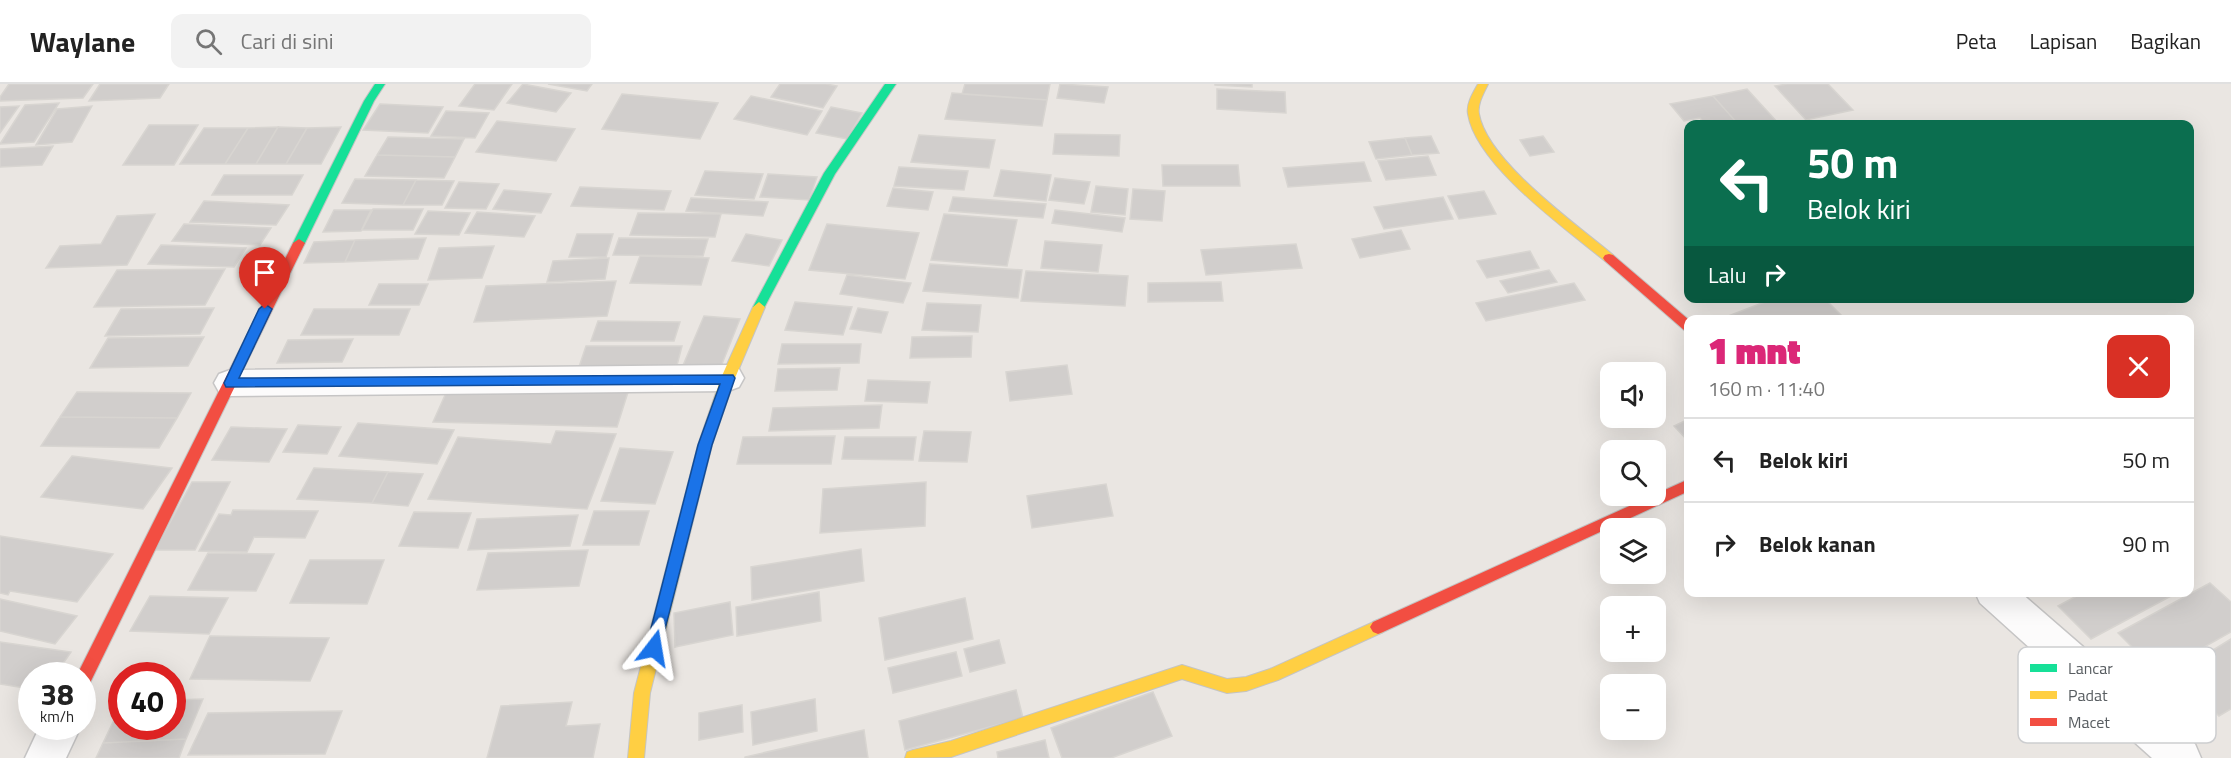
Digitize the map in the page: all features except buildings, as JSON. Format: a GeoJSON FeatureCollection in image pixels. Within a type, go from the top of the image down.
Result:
{"type":"FeatureCollection","features":[{"type":"Feature","properties":{"kind":"street"},"geometry":{"type":"LineString","coordinates":[[92,662],[364,112],[380,84]]}},
{"type":"Feature","properties":{"kind":"street"},"geometry":{"type":"LineString","coordinates":[[636,758],[642,693],[705,445],[728,378],[763,297],[830,173],[891,84]]}},
{"type":"Feature","properties":{"kind":"street"},"geometry":{"type":"LineString","coordinates":[[1483,84],[1473,104],[1476,125],[1487,147],[1505,168],[1684,323]]}},
{"type":"Feature","properties":{"kind":"street"},"geometry":{"type":"LineString","coordinates":[[230,383],[728,378]]}},
{"type":"Feature","properties":{"kind":"street"},"geometry":{"type":"LineString","coordinates":[[913,758],[951,748],[1182,672],[1227,686],[1255,681],[1684,487]]}},
{"type":"Feature","properties":{"kind":"street"},"geometry":{"type":"LineString","coordinates":[[1999,597],[2055,647]]}},
{"type":"Feature","properties":{"kind":"street"},"geometry":{"type":"LineString","coordinates":[[45,758],[54,740]]}},
{"type":"Feature","properties":{"kind":"street"},"geometry":{"type":"LineString","coordinates":[[2164,743],[2181,758]]}},
{"type":"Feature","properties":{"kind":"traffic: fast"},"geometry":{"type":"LineString","coordinates":[[299,243],[369,101],[380,84]]}},
{"type":"Feature","properties":{"kind":"traffic: fast"},"geometry":{"type":"LineString","coordinates":[[759,307],[830,173],[891,84]]}},
{"type":"Feature","properties":{"kind":"traffic: slow"},"geometry":{"type":"LineString","coordinates":[[1483,84],[1474,102],[1473,114],[1479,132],[1492,151],[1530,192],[1609,258]]}},
{"type":"Feature","properties":{"kind":"traffic: slow"},"geometry":{"type":"LineString","coordinates":[[636,758],[642,693],[705,445],[728,378],[759,307]]}},
{"type":"Feature","properties":{"kind":"traffic: slow"},"geometry":{"type":"LineString","coordinates":[[913,758],[951,749],[1182,672],[1227,686],[1246,684],[1273,675],[1378,627]]}},
{"type":"Feature","properties":{"kind":"traffic: jam"},"geometry":{"type":"LineString","coordinates":[[92,662],[299,243]]}},
{"type":"Feature","properties":{"kind":"traffic: jam"},"geometry":{"type":"LineString","coordinates":[[1609,258],[1684,323]]}},
{"type":"Feature","properties":{"kind":"traffic: jam"},"geometry":{"type":"LineString","coordinates":[[1378,627],[1684,487]]}},
{"type":"Feature","properties":{"kind":"route"},"geometry":{"type":"LineString","coordinates":[[265,309],[230,383],[728,378],[705,445],[654,648]]}}]}
